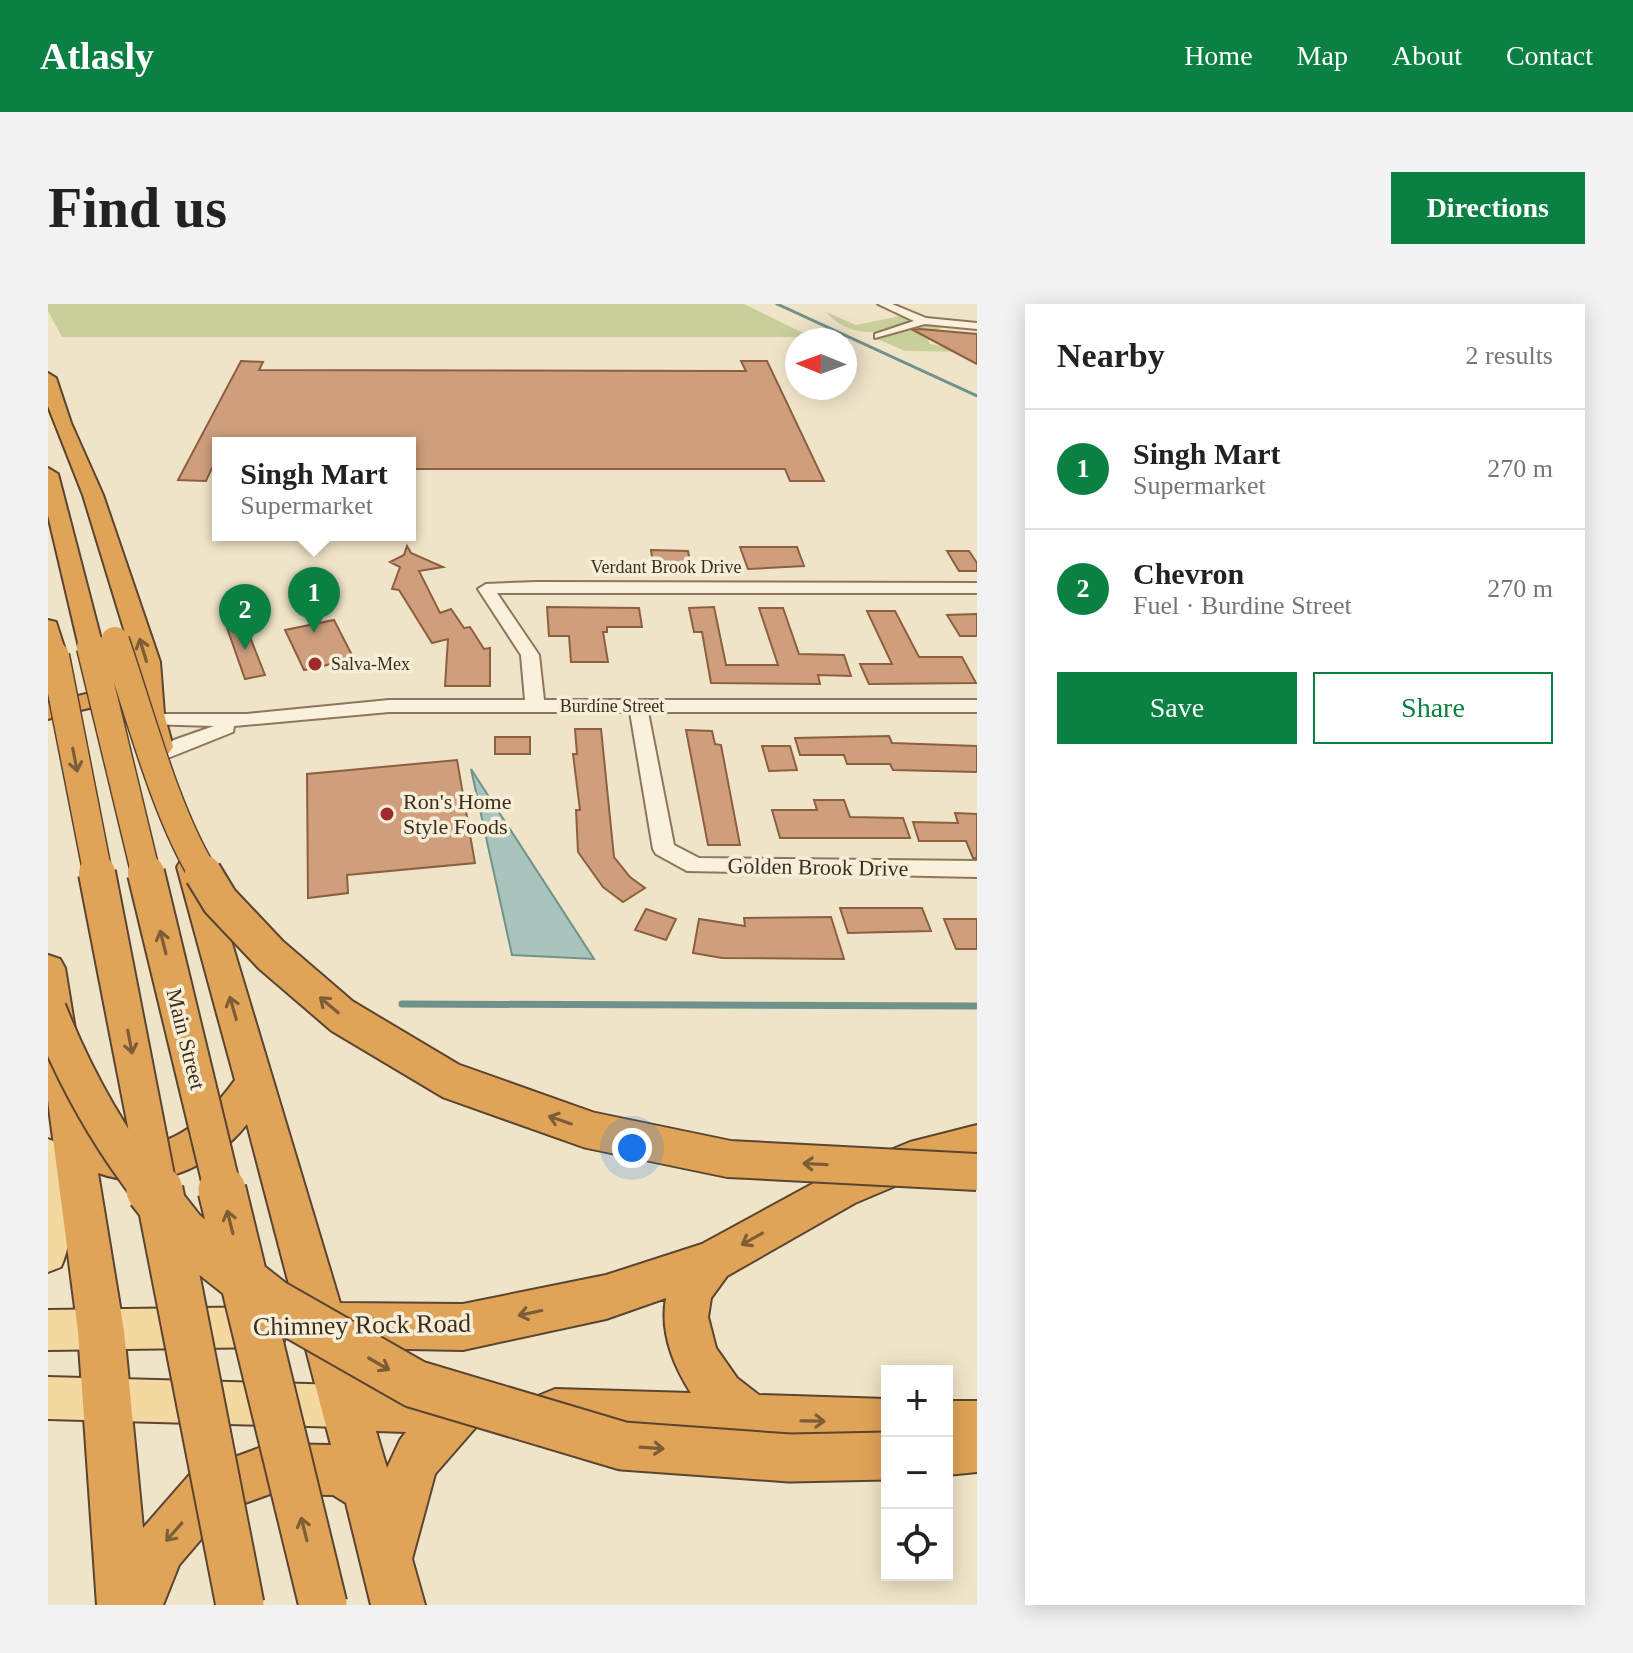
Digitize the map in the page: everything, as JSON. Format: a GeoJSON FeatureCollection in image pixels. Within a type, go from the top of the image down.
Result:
{"type":"FeatureCollection","features":[{"type":"Feature","properties":{"kind":"highway"},"geometry":{"type":"LineString","coordinates":[[48,378],[62,423],[93,495],[147,662],[151,717],[324,1325],[392,1583]]}},
{"type":"Feature","properties":{"kind":"highway"},"geometry":{"type":"LineString","coordinates":[[51,484],[240,1605]]}},
{"type":"Feature","properties":{"kind":"highway"},"geometry":{"type":"LineString","coordinates":[[77,643],[191,854],[220,901],[260,945],[342,1016],[451,1081],[589,1130],[729,1159],[977,1172]]}},
{"type":"Feature","properties":{"kind":"highway","name":"Main Street"},"geometry":{"type":"LineString","coordinates":[[77,643],[323,1605]]}},
{"type":"Feature","properties":{"kind":"highway"},"geometry":{"type":"LineString","coordinates":[[48,711],[111,697],[128,697],[142,702],[151,717]]}},
{"type":"Feature","properties":{"kind":"highway"},"geometry":{"type":"LineString","coordinates":[[48,968],[60,1146],[101,1331],[124,1605]]}},
{"type":"Feature","properties":{"kind":"highway"},"geometry":{"type":"LineString","coordinates":[[53,1021],[67,1058],[115,1146],[183,1232],[273,1303],[415,1384],[623,1446],[790,1458],[881,1456]]}},
{"type":"Feature","properties":{"kind":"highway"},"geometry":{"type":"LineString","coordinates":[[60,1146],[107,1159],[140,1162],[174,1157],[202,1145],[236,1110],[254,1083]]}},
{"type":"Feature","properties":{"kind":"highway","name":"Chimney Rock Road"},"geometry":{"type":"LineString","coordinates":[[324,1325],[463,1327],[606,1297],[712,1261],[840,1190],[924,1155],[977,1143]]}},
{"type":"Feature","properties":{"kind":"highway"},"geometry":{"type":"LineString","coordinates":[[712,1261],[690,1289],[685,1317],[696,1359],[720,1395],[753,1420]]}},
{"type":"Feature","properties":{"kind":"highway"},"geometry":{"type":"LineString","coordinates":[[343,1406],[881,1423]]}},
{"type":"Feature","properties":{"kind":"highway"},"geometry":{"type":"LineString","coordinates":[[392,1583],[412,1467],[417,1457],[459,1410]]}},
{"type":"Feature","properties":{"kind":"highway"},"geometry":{"type":"LineString","coordinates":[[953,1425],[977,1425]]}},
{"type":"Feature","properties":{"kind":"highway"},"geometry":{"type":"LineString","coordinates":[[953,1449],[977,1447]]}},
{"type":"Feature","properties":{"kind":"highway"},"geometry":{"type":"LineString","coordinates":[[136,1605],[161,1547],[209,1491],[270,1469],[339,1470],[365,1486]]}},
{"type":"Feature","properties":{"kind":"main road"},"geometry":{"type":"LineString","coordinates":[[48,1082],[53,1021]]}},
{"type":"Feature","properties":{"kind":"main road"},"geometry":{"type":"LineString","coordinates":[[48,1254],[60,1146]]}},
{"type":"Feature","properties":{"kind":"main road","name":"Chimney Rock Road"},"geometry":{"type":"LineString","coordinates":[[48,1330],[324,1325]]}},
{"type":"Feature","properties":{"kind":"main road"},"geometry":{"type":"LineString","coordinates":[[48,1398],[343,1406]]}},
{"type":"Feature","properties":{"kind":"street"},"geometry":{"type":"LineString","coordinates":[[883,304],[924,321],[977,326]]}},
{"type":"Feature","properties":{"kind":"street"},"geometry":{"type":"LineString","coordinates":[[879,336],[924,321]]}},
{"type":"Feature","properties":{"kind":"street","name":"Verdant Brook Drive"},"geometry":{"type":"LineString","coordinates":[[535,706],[530,655],[486,589],[977,588]]}},
{"type":"Feature","properties":{"kind":"street","name":"Burdine Street"},"geometry":{"type":"LineString","coordinates":[[151,717],[247,720],[389,706],[977,706]]}},
{"type":"Feature","properties":{"kind":"street","name":"Golden Brook Drive"},"geometry":{"type":"LineString","coordinates":[[638,706],[664,849],[695,866],[977,869]]}},
{"type":"Feature","properties":{"kind":"street","name":"Burdine Street"},"geometry":{"type":"LineString","coordinates":[[161,754],[247,720]]}},
{"type":"Feature","properties":{"kind":"green space"},"geometry":{"type":"Polygon","coordinates":[[[48,304],[744,304],[793,328],[785,328],[785,337],[62,337],[48,311],[48,304]]]}},
{"type":"Feature","properties":{"kind":"green space"},"geometry":{"type":"Polygon","coordinates":[[[826,312],[856,325],[900,316],[911,320],[890,330],[867,332],[834,320],[826,312]]]}},
{"type":"Feature","properties":{"kind":"green space"},"geometry":{"type":"Polygon","coordinates":[[[932,324],[942,326],[928,341],[930,344],[974,352],[905,351],[877,339],[932,324]]]}},
{"type":"Feature","properties":{"kind":"water"},"geometry":{"type":"Polygon","coordinates":[[[471,769],[594,959],[512,955],[471,769]]]}},
{"type":"Feature","properties":{"kind":"building"},"geometry":{"type":"Polygon","coordinates":[[[913,330],[977,334],[977,364],[913,330]]]}},
{"type":"Feature","properties":{"kind":"building"},"geometry":{"type":"Polygon","coordinates":[[[241,361],[263,362],[259,370],[746,371],[741,361],[767,361],[824,481],[790,481],[785,469],[416,469],[416,437],[212,437],[212,468],[206,481],[178,480],[241,361]]]}},
{"type":"Feature","properties":{"kind":"building"},"geometry":{"type":"Polygon","coordinates":[[[407,546],[411,553],[443,567],[419,571],[440,613],[451,609],[464,628],[470,627],[484,649],[490,648],[490,686],[445,686],[448,639],[432,643],[399,590],[392,589],[400,567],[390,562],[404,555],[407,546]]]}},
{"type":"Feature","properties":{"kind":"building"},"geometry":{"type":"Polygon","coordinates":[[[740,547],[797,547],[804,566],[748,569],[740,547]]]}},
{"type":"Feature","properties":{"kind":"building"},"geometry":{"type":"Polygon","coordinates":[[[651,550],[688,551],[692,572],[654,572],[651,550]]]}},
{"type":"Feature","properties":{"kind":"building"},"geometry":{"type":"Polygon","coordinates":[[[947,551],[969,551],[977,563],[977,571],[959,571],[947,551]]]}},
{"type":"Feature","properties":{"kind":"building"},"geometry":{"type":"Polygon","coordinates":[[[547,607],[639,608],[642,627],[607,627],[607,632],[603,632],[608,662],[571,662],[569,636],[549,636],[547,607]]]}},
{"type":"Feature","properties":{"kind":"building"},"geometry":{"type":"Polygon","coordinates":[[[714,607],[726,665],[778,665],[759,608],[783,608],[799,654],[844,655],[851,676],[818,675],[820,684],[711,683],[702,632],[694,632],[689,608],[714,607]]]}},
{"type":"Feature","properties":{"kind":"building"},"geometry":{"type":"Polygon","coordinates":[[[867,611],[895,611],[919,657],[962,657],[976,683],[869,684],[860,664],[892,664],[867,611]]]}},
{"type":"Feature","properties":{"kind":"building"},"geometry":{"type":"Polygon","coordinates":[[[977,614],[977,636],[960,636],[947,615],[977,614]]]}},
{"type":"Feature","properties":{"kind":"building"},"geometry":{"type":"Polygon","coordinates":[[[334,620],[354,659],[304,670],[285,630],[334,620]]]}},
{"type":"Feature","properties":{"kind":"building"},"geometry":{"type":"Polygon","coordinates":[[[244,622],[265,675],[245,679],[226,625],[244,622]]]}},
{"type":"Feature","properties":{"kind":"building"},"geometry":{"type":"Polygon","coordinates":[[[575,729],[601,729],[614,857],[630,877],[645,888],[623,902],[603,887],[578,852],[576,810],[580,810],[573,754],[577,754],[575,729]]]}},
{"type":"Feature","properties":{"kind":"building"},"geometry":{"type":"Polygon","coordinates":[[[686,730],[712,731],[715,744],[721,745],[740,845],[708,845],[686,730]]]}},
{"type":"Feature","properties":{"kind":"building"},"geometry":{"type":"Polygon","coordinates":[[[889,736],[892,743],[977,746],[977,772],[893,770],[890,764],[847,764],[844,755],[800,755],[795,738],[889,736]]]}},
{"type":"Feature","properties":{"kind":"building"},"geometry":{"type":"Polygon","coordinates":[[[495,737],[530,737],[530,754],[495,754],[495,737]]]}},
{"type":"Feature","properties":{"kind":"building"},"geometry":{"type":"Polygon","coordinates":[[[762,746],[790,746],[797,770],[769,771],[762,746]]]}},
{"type":"Feature","properties":{"kind":"building","name":"Ron's Home Style Foods"},"geometry":{"type":"Polygon","coordinates":[[[457,760],[475,863],[347,875],[348,893],[308,898],[307,774],[457,760]]]}},
{"type":"Feature","properties":{"kind":"building"},"geometry":{"type":"Polygon","coordinates":[[[814,800],[844,800],[850,817],[903,818],[910,838],[780,838],[772,810],[817,810],[814,800]]]}},
{"type":"Feature","properties":{"kind":"building"},"geometry":{"type":"Polygon","coordinates":[[[955,813],[977,814],[977,858],[973,858],[966,841],[919,841],[913,822],[958,823],[955,813]]]}},
{"type":"Feature","properties":{"kind":"building"},"geometry":{"type":"Polygon","coordinates":[[[840,908],[922,908],[931,931],[848,933],[840,908]]]}},
{"type":"Feature","properties":{"kind":"building"},"geometry":{"type":"Polygon","coordinates":[[[646,909],[676,919],[666,940],[635,930],[646,909]]]}},
{"type":"Feature","properties":{"kind":"building"},"geometry":{"type":"Polygon","coordinates":[[[831,917],[844,959],[722,958],[693,953],[699,919],[745,926],[744,918],[831,917]]]}},
{"type":"Feature","properties":{"kind":"building"},"geometry":{"type":"Polygon","coordinates":[[[944,919],[977,919],[977,949],[956,949],[944,919]]]}},
{"type":"Feature","properties":{"kind":"waterway"},"geometry":{"type":"LineString","coordinates":[[777,304],[977,396]]}},
{"type":"Feature","properties":{"kind":"waterway"},"geometry":{"type":"LineString","coordinates":[[402,1004],[977,1006]]}},
{"type":"Feature","properties":{"kind":"place","name":"Singh Mart"},"geometry":{"type":"Point","coordinates":[314,633]}},
{"type":"Feature","properties":{"kind":"place","name":"Chevron"},"geometry":{"type":"Point","coordinates":[245,650]}},
{"type":"Feature","properties":{"kind":"place","name":"Salva-Mex"},"geometry":{"type":"Point","coordinates":[315,664]}},
{"type":"Feature","properties":{"kind":"place","name":"Ron's Home Style Foods"},"geometry":{"type":"Point","coordinates":[387,814]}}]}
